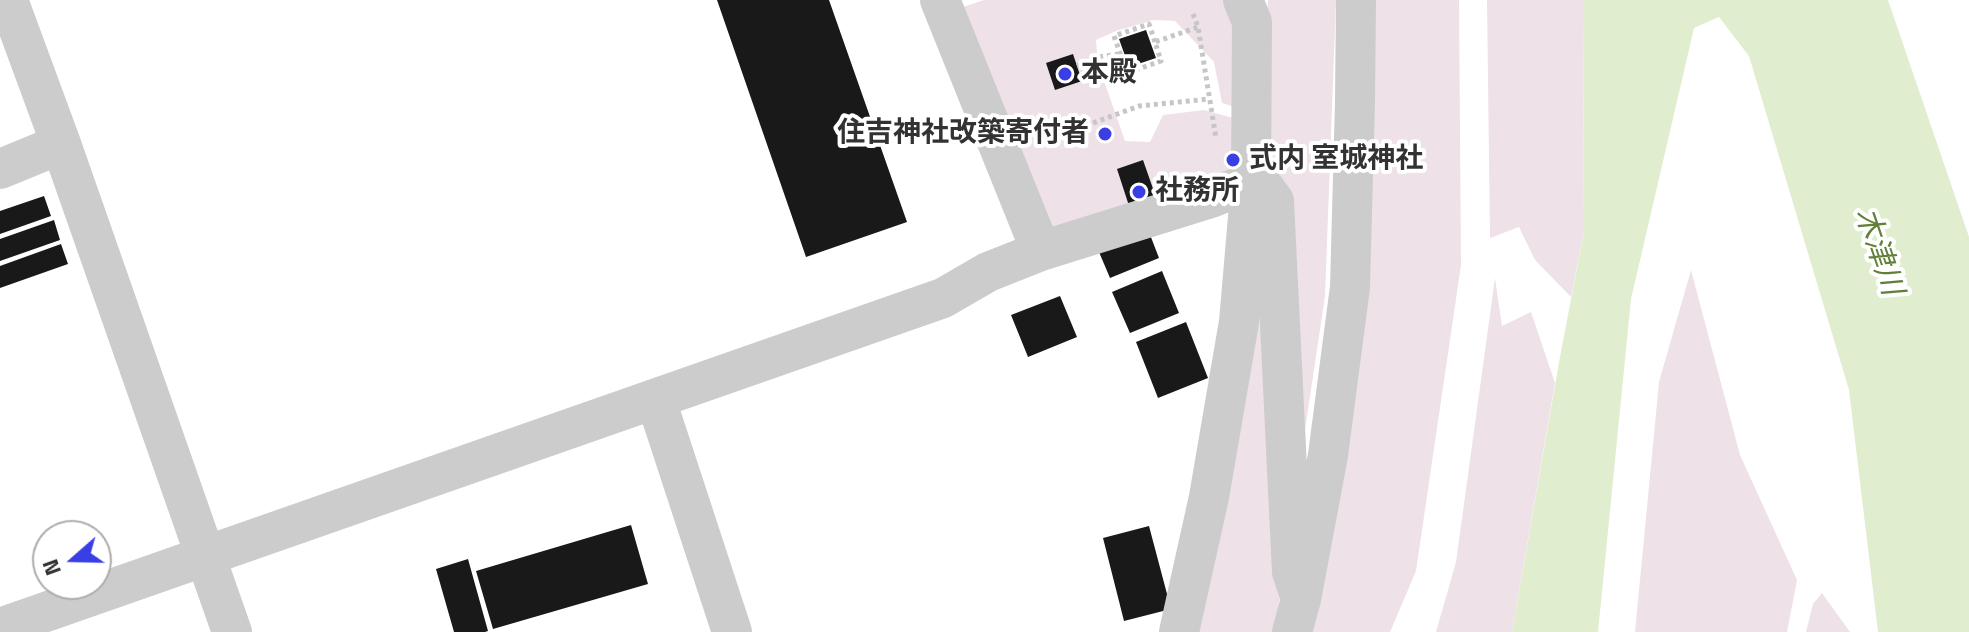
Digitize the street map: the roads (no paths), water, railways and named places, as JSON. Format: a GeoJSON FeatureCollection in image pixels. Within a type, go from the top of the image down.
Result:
{"type":"FeatureCollection","features":[{"type":"Feature","properties":{"kind":"street"},"geometry":{"type":"LineString","coordinates":[[8,0],[232,632]]}},
{"type":"Feature","properties":{"kind":"street"},"geometry":{"type":"LineString","coordinates":[[940,0],[1041,251]]}},
{"type":"Feature","properties":{"kind":"street"},"geometry":{"type":"LineString","coordinates":[[1179,632],[1209,497],[1239,322],[1252,22],[1243,0]]}},
{"type":"Feature","properties":{"kind":"street"},"geometry":{"type":"LineString","coordinates":[[1297,615],[1328,455],[1350,287],[1356,0]]}},
{"type":"Feature","properties":{"kind":"street"},"geometry":{"type":"LineString","coordinates":[[0,169],[61,144]]}},
{"type":"Feature","properties":{"kind":"street"},"geometry":{"type":"LineString","coordinates":[[0,628],[943,298],[988,272],[1041,251],[1211,198],[1246,184],[1263,186],[1274,201],[1292,572],[1297,615]]}},
{"type":"Feature","properties":{"kind":"street"},"geometry":{"type":"LineString","coordinates":[[656,400],[732,632]]}},
{"type":"Feature","properties":{"kind":"water","name":"木津川"},"geometry":{"type":"Polygon","coordinates":[[[1583,0],[1888,0],[1969,237],[1969,632],[1878,632],[1849,390],[1749,56],[1719,17],[1694,28],[1631,299],[1598,632],[1512,632],[1584,231],[1583,0]]]}},
{"type":"Feature","properties":{"kind":"place","name":"本殿"},"geometry":{"type":"Point","coordinates":[1065,74]}},
{"type":"Feature","properties":{"kind":"place","name":"住吉神社改築寄付者"},"geometry":{"type":"Point","coordinates":[1105,134]}},
{"type":"Feature","properties":{"kind":"place","name":"式内 室城神社"},"geometry":{"type":"Point","coordinates":[1233,160]}},
{"type":"Feature","properties":{"kind":"place","name":"社務所"},"geometry":{"type":"Point","coordinates":[1139,192]}}]}
